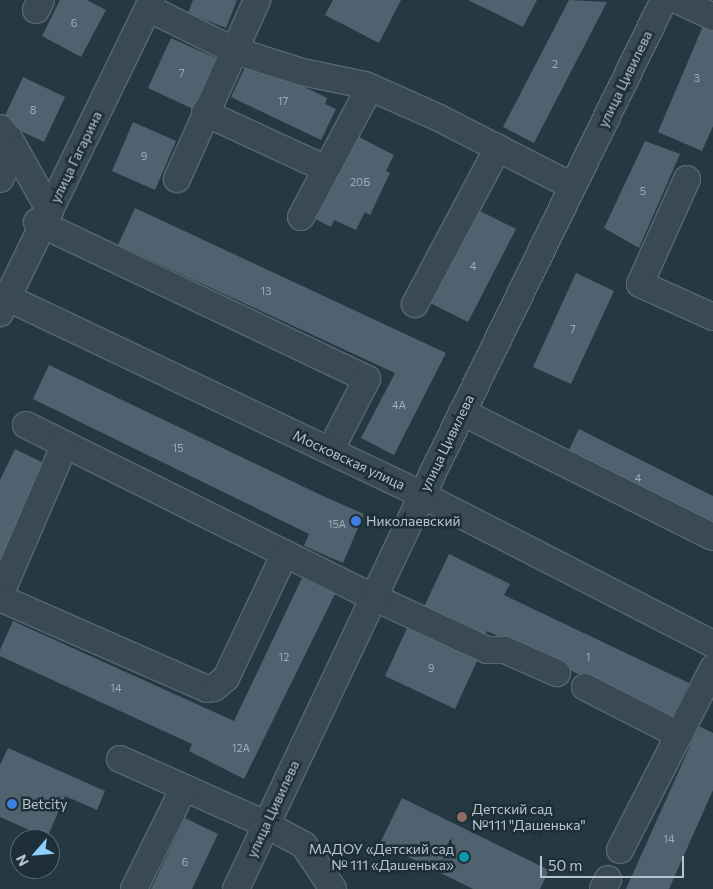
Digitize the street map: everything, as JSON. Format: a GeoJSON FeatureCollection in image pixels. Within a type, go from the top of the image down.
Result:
{"type":"FeatureCollection","features":[{"type":"Feature","properties":{"kind":"street"},"geometry":{"type":"LineString","coordinates":[[177,179],[233,50],[257,0]]}},
{"type":"Feature","properties":{"kind":"street","name":"улица Цивилева"},"geometry":{"type":"LineString","coordinates":[[236,889],[265,824],[422,495],[664,0]]}},
{"type":"Feature","properties":{"kind":"street"},"geometry":{"type":"LineString","coordinates":[[677,0],[713,18]]}},
{"type":"Feature","properties":{"kind":"street"},"geometry":{"type":"LineString","coordinates":[[150,4],[233,50],[302,72],[370,87],[439,118],[572,186]]}},
{"type":"Feature","properties":{"kind":"street","name":"улица Гагарина"},"geometry":{"type":"LineString","coordinates":[[5,294],[150,4]]}},
{"type":"Feature","properties":{"kind":"street"},"geometry":{"type":"LineString","coordinates":[[301,217],[370,87]]}},
{"type":"Feature","properties":{"kind":"street"},"geometry":{"type":"LineString","coordinates":[[205,114],[326,169]]}},
{"type":"Feature","properties":{"kind":"street"},"geometry":{"type":"LineString","coordinates":[[0,128],[15,150],[43,220],[367,379],[330,451]]}},
{"type":"Feature","properties":{"kind":"street"},"geometry":{"type":"LineString","coordinates":[[416,304],[498,148]]}},
{"type":"Feature","properties":{"kind":"street"},"geometry":{"type":"LineString","coordinates":[[0,179],[15,150]]}},
{"type":"Feature","properties":{"kind":"street"},"geometry":{"type":"LineString","coordinates":[[687,179],[640,284],[713,317]]}},
{"type":"Feature","properties":{"kind":"street","name":"Московская улица"},"geometry":{"type":"LineString","coordinates":[[5,294],[422,495],[713,644]]}},
{"type":"Feature","properties":{"kind":"street"},"geometry":{"type":"LineString","coordinates":[[462,412],[713,537]]}},
{"type":"Feature","properties":{"kind":"street"},"geometry":{"type":"LineString","coordinates":[[26,425],[374,597],[487,650],[505,650],[557,673]]}},
{"type":"Feature","properties":{"kind":"street"},"geometry":{"type":"LineString","coordinates":[[64,444],[0,596],[207,690],[221,684],[226,678],[285,553]]}},
{"type":"Feature","properties":{"kind":"street"},"geometry":{"type":"LineString","coordinates":[[620,850],[713,668]]}},
{"type":"Feature","properties":{"kind":"street"},"geometry":{"type":"LineString","coordinates":[[585,687],[679,735]]}},
{"type":"Feature","properties":{"kind":"street"},"geometry":{"type":"LineString","coordinates":[[120,759],[265,824],[304,845],[333,889]]}},
{"type":"Feature","properties":{"kind":"street"},"geometry":{"type":"LineString","coordinates":[[134,889],[184,788]]}},
{"type":"Feature","properties":{"kind":"building"},"geometry":{"type":"Polygon","coordinates":[[[60,0],[87,0],[106,10],[81,57],[42,36],[60,0]]]}},
{"type":"Feature","properties":{"kind":"building"},"geometry":{"type":"Polygon","coordinates":[[[193,0],[237,0],[226,28],[188,13],[193,0]]]}},
{"type":"Feature","properties":{"kind":"building"},"geometry":{"type":"Polygon","coordinates":[[[333,0],[401,0],[379,43],[325,15],[333,0]]]}},
{"type":"Feature","properties":{"kind":"building"},"geometry":{"type":"Polygon","coordinates":[[[468,0],[537,0],[523,27],[468,0]]]}},
{"type":"Feature","properties":{"kind":"building"},"geometry":{"type":"Polygon","coordinates":[[[569,0],[607,2],[534,143],[503,127],[569,0]]]}},
{"type":"Feature","properties":{"kind":"building"},"geometry":{"type":"Polygon","coordinates":[[[703,26],[713,30],[713,126],[702,151],[658,132],[703,26]]]}},
{"type":"Feature","properties":{"kind":"building"},"geometry":{"type":"Polygon","coordinates":[[[171,38],[216,58],[193,109],[148,88],[171,38]]]}},
{"type":"Feature","properties":{"kind":"building"},"geometry":{"type":"Polygon","coordinates":[[[245,67],[259,74],[263,67],[327,98],[325,104],[336,109],[321,140],[231,97],[245,67]]]}},
{"type":"Feature","properties":{"kind":"building"},"geometry":{"type":"Polygon","coordinates":[[[23,77],[65,97],[44,142],[2,122],[23,77]]]}},
{"type":"Feature","properties":{"kind":"building"},"geometry":{"type":"Polygon","coordinates":[[[133,122],[176,141],[155,190],[112,171],[133,122]]]}},
{"type":"Feature","properties":{"kind":"building"},"geometry":{"type":"Polygon","coordinates":[[[357,136],[394,155],[386,171],[390,173],[370,215],[365,212],[356,230],[334,220],[331,227],[311,217],[357,136]]]}},
{"type":"Feature","properties":{"kind":"building"},"geometry":{"type":"Polygon","coordinates":[[[645,141],[680,154],[639,248],[604,228],[645,141]]]}},
{"type":"Feature","properties":{"kind":"building"},"geometry":{"type":"Polygon","coordinates":[[[135,208],[446,353],[394,455],[361,438],[395,373],[118,245],[135,208]]]}},
{"type":"Feature","properties":{"kind":"building"},"geometry":{"type":"Polygon","coordinates":[[[478,210],[516,229],[468,322],[430,303],[478,210]]]}},
{"type":"Feature","properties":{"kind":"building"},"geometry":{"type":"Polygon","coordinates":[[[576,273],[614,291],[571,384],[533,367],[576,273]]]}},
{"type":"Feature","properties":{"kind":"building"},"geometry":{"type":"Polygon","coordinates":[[[49,365],[364,514],[343,563],[304,546],[309,534],[33,399],[49,365]]]}},
{"type":"Feature","properties":{"kind":"building"},"geometry":{"type":"Polygon","coordinates":[[[579,429],[713,496],[713,534],[564,460],[579,429]]]}},
{"type":"Feature","properties":{"kind":"building"},"geometry":{"type":"Polygon","coordinates":[[[15,449],[48,465],[0,568],[0,480],[15,449]]]}},
{"type":"Feature","properties":{"kind":"building"},"geometry":{"type":"Polygon","coordinates":[[[449,554],[510,584],[504,595],[689,683],[672,718],[487,631],[482,642],[421,613],[449,554]]]}},
{"type":"Feature","properties":{"kind":"building"},"geometry":{"type":"Polygon","coordinates":[[[302,578],[335,594],[244,779],[189,751],[192,744],[0,656],[0,650],[13,621],[234,721],[302,578]]]}},
{"type":"Feature","properties":{"kind":"building"},"geometry":{"type":"Polygon","coordinates":[[[408,626],[478,659],[455,709],[385,676],[408,626]]]}},
{"type":"Feature","properties":{"kind":"building"},"geometry":{"type":"Polygon","coordinates":[[[699,726],[713,733],[713,790],[669,889],[626,889],[699,726]]]}},
{"type":"Feature","properties":{"kind":"building"},"geometry":{"type":"Polygon","coordinates":[[[8,748],[105,791],[97,810],[65,796],[51,829],[27,829],[0,817],[0,765],[8,748]]]}},
{"type":"Feature","properties":{"kind":"building","name":"МАДОУ «Детский сад № 111 «Дашенька»"},"geometry":{"type":"Polygon","coordinates":[[[402,798],[549,870],[540,889],[473,889],[380,843],[402,798]]]}},
{"type":"Feature","properties":{"kind":"building"},"geometry":{"type":"Polygon","coordinates":[[[185,818],[218,834],[192,889],[151,889],[185,818]]]}},
{"type":"Feature","properties":{"kind":"place","name":"Николаевский"},"geometry":{"type":"Point","coordinates":[356,521]}},
{"type":"Feature","properties":{"kind":"place","name":"Betcity"},"geometry":{"type":"Point","coordinates":[12,804]}},
{"type":"Feature","properties":{"kind":"place","name":"Детский сад №111 \"Дашенька\""},"geometry":{"type":"Point","coordinates":[462,817]}},
{"type":"Feature","properties":{"kind":"place","name":"МАДОУ «Детский сад № 111 «Дашенька»"},"geometry":{"type":"Point","coordinates":[464,857]}}]}
